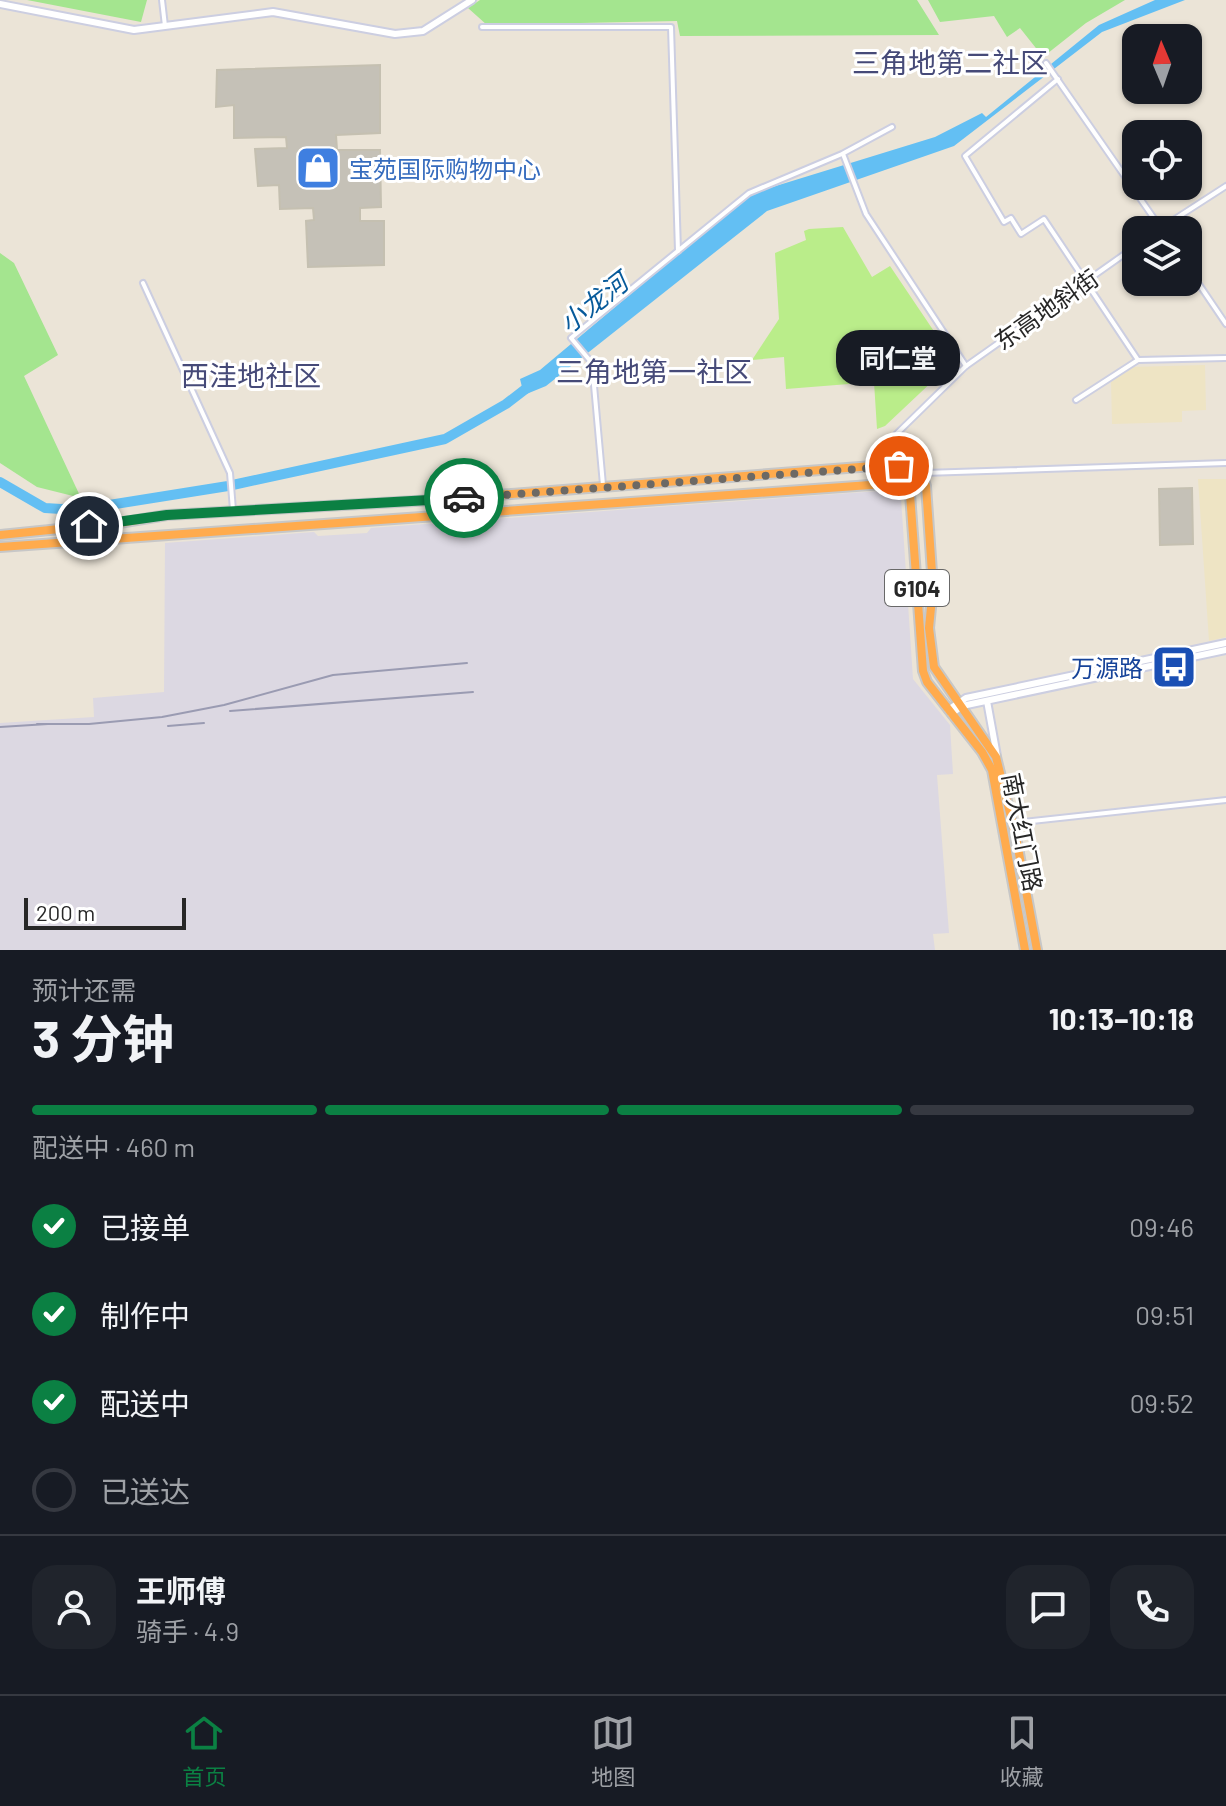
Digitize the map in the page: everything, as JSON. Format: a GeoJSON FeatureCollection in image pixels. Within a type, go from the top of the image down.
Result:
{"type":"FeatureCollection","features":[{"type":"Feature","properties":{"kind":"highway"},"geometry":{"type":"LineString","coordinates":[[0,535],[167,515],[873,466],[899,466],[921,473]]}},
{"type":"Feature","properties":{"kind":"highway","name":"南大红门路"},"geometry":{"type":"LineString","coordinates":[[921,473],[928,500],[933,587],[929,628],[934,667],[992,750],[1001,772],[1037,950]]}},
{"type":"Feature","properties":{"kind":"highway","name":"南大红门路"},"geometry":{"type":"LineString","coordinates":[[875,484],[898,483],[910,494],[922,661],[927,682],[982,752],[992,770],[1025,950]]}},
{"type":"Feature","properties":{"kind":"highway","name":"G104"},"geometry":{"type":"LineString","coordinates":[[0,547],[875,484]]}},
{"type":"Feature","properties":{"kind":"main road"},"geometry":{"type":"LineString","coordinates":[[0,4],[134,30],[273,12],[395,34],[423,31],[472,0]]}},
{"type":"Feature","properties":{"kind":"main road"},"geometry":{"type":"LineString","coordinates":[[950,712],[960,704],[1226,643]]}},
{"type":"Feature","properties":{"kind":"main road"},"geometry":{"type":"LineString","coordinates":[[960,704],[987,701],[1226,650]]}},
{"type":"Feature","properties":{"kind":"main road"},"geometry":{"type":"LineString","coordinates":[[987,701],[1001,772]]}},
{"type":"Feature","properties":{"kind":"street"},"geometry":{"type":"LineString","coordinates":[[162,0],[165,26]]}},
{"type":"Feature","properties":{"kind":"street"},"geometry":{"type":"LineString","coordinates":[[482,27],[671,27],[678,251]]}},
{"type":"Feature","properties":{"kind":"street"},"geometry":{"type":"LineString","coordinates":[[1046,63],[1151,216]]}},
{"type":"Feature","properties":{"kind":"street"},"geometry":{"type":"LineString","coordinates":[[1057,77],[965,156],[1004,222],[1011,218],[1021,234],[1044,219],[1138,360]]}},
{"type":"Feature","properties":{"kind":"street"},"geometry":{"type":"LineString","coordinates":[[603,486],[592,363],[571,338],[749,193],[843,156],[892,127]]}},
{"type":"Feature","properties":{"kind":"street"},"geometry":{"type":"LineString","coordinates":[[843,156],[866,214],[966,366]]}},
{"type":"Feature","properties":{"kind":"street"},"geometry":{"type":"LineString","coordinates":[[1182,216],[1226,186]]}},
{"type":"Feature","properties":{"kind":"street","name":"东高地斜街"},"geometry":{"type":"LineString","coordinates":[[873,466],[880,450],[898,428],[966,366],[1122,256]]}},
{"type":"Feature","properties":{"kind":"street"},"geometry":{"type":"LineString","coordinates":[[143,283],[230,473],[233,511]]}},
{"type":"Feature","properties":{"kind":"street"},"geometry":{"type":"LineString","coordinates":[[1202,289],[1226,324]]}},
{"type":"Feature","properties":{"kind":"street"},"geometry":{"type":"LineString","coordinates":[[1076,400],[1138,360],[1226,358]]}},
{"type":"Feature","properties":{"kind":"street"},"geometry":{"type":"LineString","coordinates":[[921,473],[1226,463]]}},
{"type":"Feature","properties":{"kind":"street"},"geometry":{"type":"LineString","coordinates":[[873,466],[875,484]]}},
{"type":"Feature","properties":{"kind":"street"},"geometry":{"type":"LineString","coordinates":[[1012,823],[1226,800]]}},
{"type":"Feature","properties":{"kind":"shaded area"},"geometry":{"type":"Polygon","coordinates":[[[1205,365],[1206,410],[1182,411],[1182,422],[1112,424],[1111,381],[1131,367],[1205,365]]]}},
{"type":"Feature","properties":{"kind":"shaded area"},"geometry":{"type":"Polygon","coordinates":[[[1198,479],[1226,479],[1226,637],[1209,641],[1198,479]]]}},
{"type":"Feature","properties":{"kind":"shaded area"},"geometry":{"type":"Polygon","coordinates":[[[892,490],[898,492],[901,498],[913,679],[950,725],[953,774],[937,775],[949,933],[933,934],[935,950],[0,950],[0,723],[94,717],[93,698],[164,692],[165,543],[314,532],[318,536],[367,533],[371,528],[892,490]]]}},
{"type":"Feature","properties":{"kind":"green space"},"geometry":{"type":"Polygon","coordinates":[[[27,0],[147,0],[141,22],[27,0]]]}},
{"type":"Feature","properties":{"kind":"green space"},"geometry":{"type":"Polygon","coordinates":[[[480,0],[917,0],[939,35],[680,36],[677,21],[487,25],[468,8],[480,0]]]}},
{"type":"Feature","properties":{"kind":"green space"},"geometry":{"type":"Polygon","coordinates":[[[928,0],[1125,0],[1086,23],[1043,57],[1020,28],[1007,37],[994,16],[940,22],[928,0]]]}},
{"type":"Feature","properties":{"kind":"green space"},"geometry":{"type":"Polygon","coordinates":[[[843,227],[872,277],[890,266],[954,361],[885,426],[877,429],[874,382],[786,389],[784,357],[752,360],[779,319],[775,253],[806,240],[804,231],[809,229],[843,227]]]}},
{"type":"Feature","properties":{"kind":"green space"},"geometry":{"type":"Polygon","coordinates":[[[0,253],[14,263],[58,355],[24,376],[81,498],[37,487],[0,463],[0,253]]]}},
{"type":"Feature","properties":{"kind":"water"},"geometry":{"type":"Polygon","coordinates":[[[1155,0],[1185,0],[1102,32],[954,146],[767,211],[546,386],[524,395],[520,379],[540,370],[750,194],[935,137],[982,113],[986,117],[1099,25],[1155,0]]]}},
{"type":"Feature","properties":{"kind":"building","name":"宝苑国际购物中心"},"geometry":{"type":"Polygon","coordinates":[[[380,65],[380,133],[336,135],[337,150],[380,150],[381,207],[360,208],[360,221],[384,221],[384,265],[308,267],[306,221],[314,220],[313,208],[280,209],[279,185],[258,186],[255,149],[287,148],[286,137],[234,138],[234,105],[216,107],[217,70],[380,65]]]}},
{"type":"Feature","properties":{"kind":"building"},"geometry":{"type":"Polygon","coordinates":[[[1192,488],[1193,544],[1160,545],[1159,489],[1192,488]]]}},
{"type":"Feature","properties":{"kind":"waterway","name":"小龙河"},"geometry":{"type":"LineString","coordinates":[[0,482],[45,508],[61,509],[103,506],[228,486],[445,439],[506,404],[532,384]]}},
{"type":"Feature","properties":{"kind":"railway"},"geometry":{"type":"LineString","coordinates":[[37,724],[89,724],[162,717],[224,705],[333,675],[467,663]]}},
{"type":"Feature","properties":{"kind":"railway"},"geometry":{"type":"LineString","coordinates":[[230,711],[473,692]]}},
{"type":"Feature","properties":{"kind":"railway"},"geometry":{"type":"LineString","coordinates":[[168,726],[204,723]]}},
{"type":"Feature","properties":{"kind":"railway"},"geometry":{"type":"LineString","coordinates":[[0,727],[48,724]]}},
{"type":"Feature","properties":{"kind":"way so far"},"geometry":{"type":"LineString","coordinates":[[464,498],[899,466]]}},
{"type":"Feature","properties":{"kind":"place","name":"宝苑国际购物中心"},"geometry":{"type":"Point","coordinates":[318,168]}},
{"type":"Feature","properties":{"kind":"place","name":"同仁堂"},"geometry":{"type":"Point","coordinates":[899,466]}},
{"type":"Feature","properties":{"kind":"place","name":"万源路"},"geometry":{"type":"Point","coordinates":[1174,667]}},
{"type":"Feature","properties":{"kind":"district","name":"三角地第二社区"},"geometry":{"type":"Point","coordinates":[950,62]}},
{"type":"Feature","properties":{"kind":"district","name":"三角地第一社区"},"geometry":{"type":"Point","coordinates":[654,371]}},
{"type":"Feature","properties":{"kind":"district","name":"西洼地社区"},"geometry":{"type":"Point","coordinates":[251,375]}},
{"type":"Feature","properties":{"kind":"route"},"geometry":{"type":"LineString","coordinates":[[89,526],[167,515],[464,498]]}}]}
